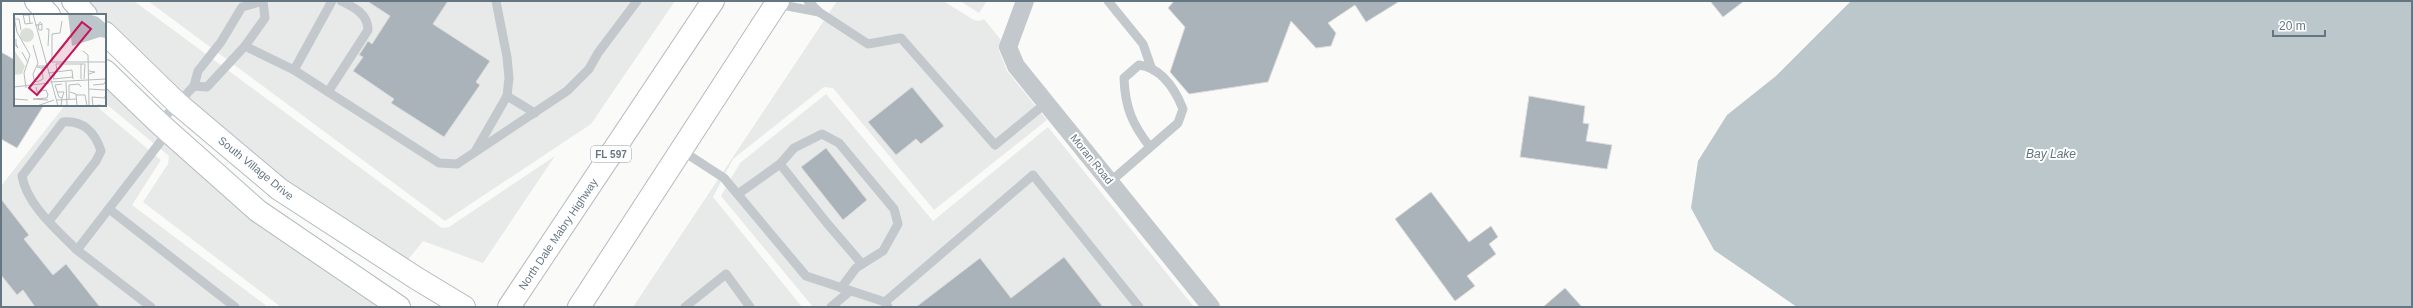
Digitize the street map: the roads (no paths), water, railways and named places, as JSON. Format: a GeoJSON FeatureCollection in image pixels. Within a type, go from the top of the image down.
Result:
{"type":"FeatureCollection","features":[{"type":"Feature","properties":{"kind":"street"},"geometry":{"type":"LineString","coordinates":[[36,1],[48,14]]}},
{"type":"Feature","properties":{"kind":"street"},"geometry":{"type":"LineString","coordinates":[[73,1],[85,14]]}},
{"type":"Feature","properties":{"kind":"street","name":"North Dale Mabry Highway"},"geometry":{"type":"LineString","coordinates":[[509,307],[713,1]]}},
{"type":"Feature","properties":{"kind":"street","name":"Moran Road"},"geometry":{"type":"LineString","coordinates":[[1025,1],[1008,47],[1016,66],[1211,307]]}},
{"type":"Feature","properties":{"kind":"street"},"geometry":{"type":"LineString","coordinates":[[579,307],[775,2]]}},
{"type":"Feature","properties":{"kind":"street","name":"South Village Drive"},"geometry":{"type":"LineString","coordinates":[[106,34],[177,103],[279,189],[416,278],[464,307]]}},
{"type":"Feature","properties":{"kind":"street"},"geometry":{"type":"LineString","coordinates":[[106,72],[164,127],[258,211],[399,307]]}},
{"type":"Feature","properties":{"kind":"lane"},"geometry":{"type":"LineString","coordinates":[[77,250],[109,209],[164,127],[177,103],[194,86],[198,71],[221,42],[242,7],[263,1],[265,18],[246,46],[207,87],[194,86]]}},
{"type":"Feature","properties":{"kind":"lane"},"geometry":{"type":"LineString","coordinates":[[294,70],[332,1]]}},
{"type":"Feature","properties":{"kind":"lane"},"geometry":{"type":"LineString","coordinates":[[328,92],[368,30],[367,22],[357,8],[341,1]]}},
{"type":"Feature","properties":{"kind":"lane"},"geometry":{"type":"LineString","coordinates":[[475,152],[507,96],[509,78],[507,57],[496,1]]}},
{"type":"Feature","properties":{"kind":"lane"},"geometry":{"type":"LineString","coordinates":[[246,46],[294,70],[439,163],[457,164],[567,91],[589,70],[598,53],[637,1]]}},
{"type":"Feature","properties":{"kind":"lane"},"geometry":{"type":"LineString","coordinates":[[808,1],[819,12],[868,44],[901,38],[995,145],[1046,103]]}},
{"type":"Feature","properties":{"kind":"lane"},"geometry":{"type":"LineString","coordinates":[[1108,1],[1143,44],[1151,66],[1164,77],[1178,96],[1183,109],[1178,123],[1110,182]]}},
{"type":"Feature","properties":{"kind":"lane"},"geometry":{"type":"LineString","coordinates":[[775,2],[819,12]]}},
{"type":"Feature","properties":{"kind":"lane"},"geometry":{"type":"LineString","coordinates":[[1150,147],[1140,134],[1130,114],[1125,100],[1124,78],[1139,65],[1151,66]]}},
{"type":"Feature","properties":{"kind":"lane"},"geometry":{"type":"LineString","coordinates":[[507,96],[535,113]]}},
{"type":"Feature","properties":{"kind":"lane"},"geometry":{"type":"LineString","coordinates":[[49,221],[96,161],[101,151],[98,139],[87,128],[74,121],[62,122],[22,176],[24,188],[49,221],[77,250],[151,307]]}},
{"type":"Feature","properties":{"kind":"lane"},"geometry":{"type":"LineString","coordinates":[[738,194],[780,164],[794,148],[822,134],[840,144],[894,210],[898,224],[884,251],[856,268],[846,289],[831,307]]}},
{"type":"Feature","properties":{"kind":"lane"},"geometry":{"type":"LineString","coordinates":[[681,150],[724,178],[806,276],[846,289],[887,305],[1032,175],[1139,307]]}},
{"type":"Feature","properties":{"kind":"lane"},"geometry":{"type":"LineString","coordinates":[[780,164],[826,222],[862,264]]}},
{"type":"Feature","properties":{"kind":"lane"},"geometry":{"type":"LineString","coordinates":[[109,209],[235,307]]}},
{"type":"Feature","properties":{"kind":"lane"},"geometry":{"type":"LineString","coordinates":[[685,307],[726,274],[750,307]]}},
{"type":"Feature","properties":{"kind":"water","name":"Bay Lake"},"geometry":{"type":"Polygon","coordinates":[[[1851,1],[2412,1],[2412,307],[1797,307],[1714,250],[1691,208],[1698,161],[1727,115],[1776,76],[1851,1]]]}}]}
